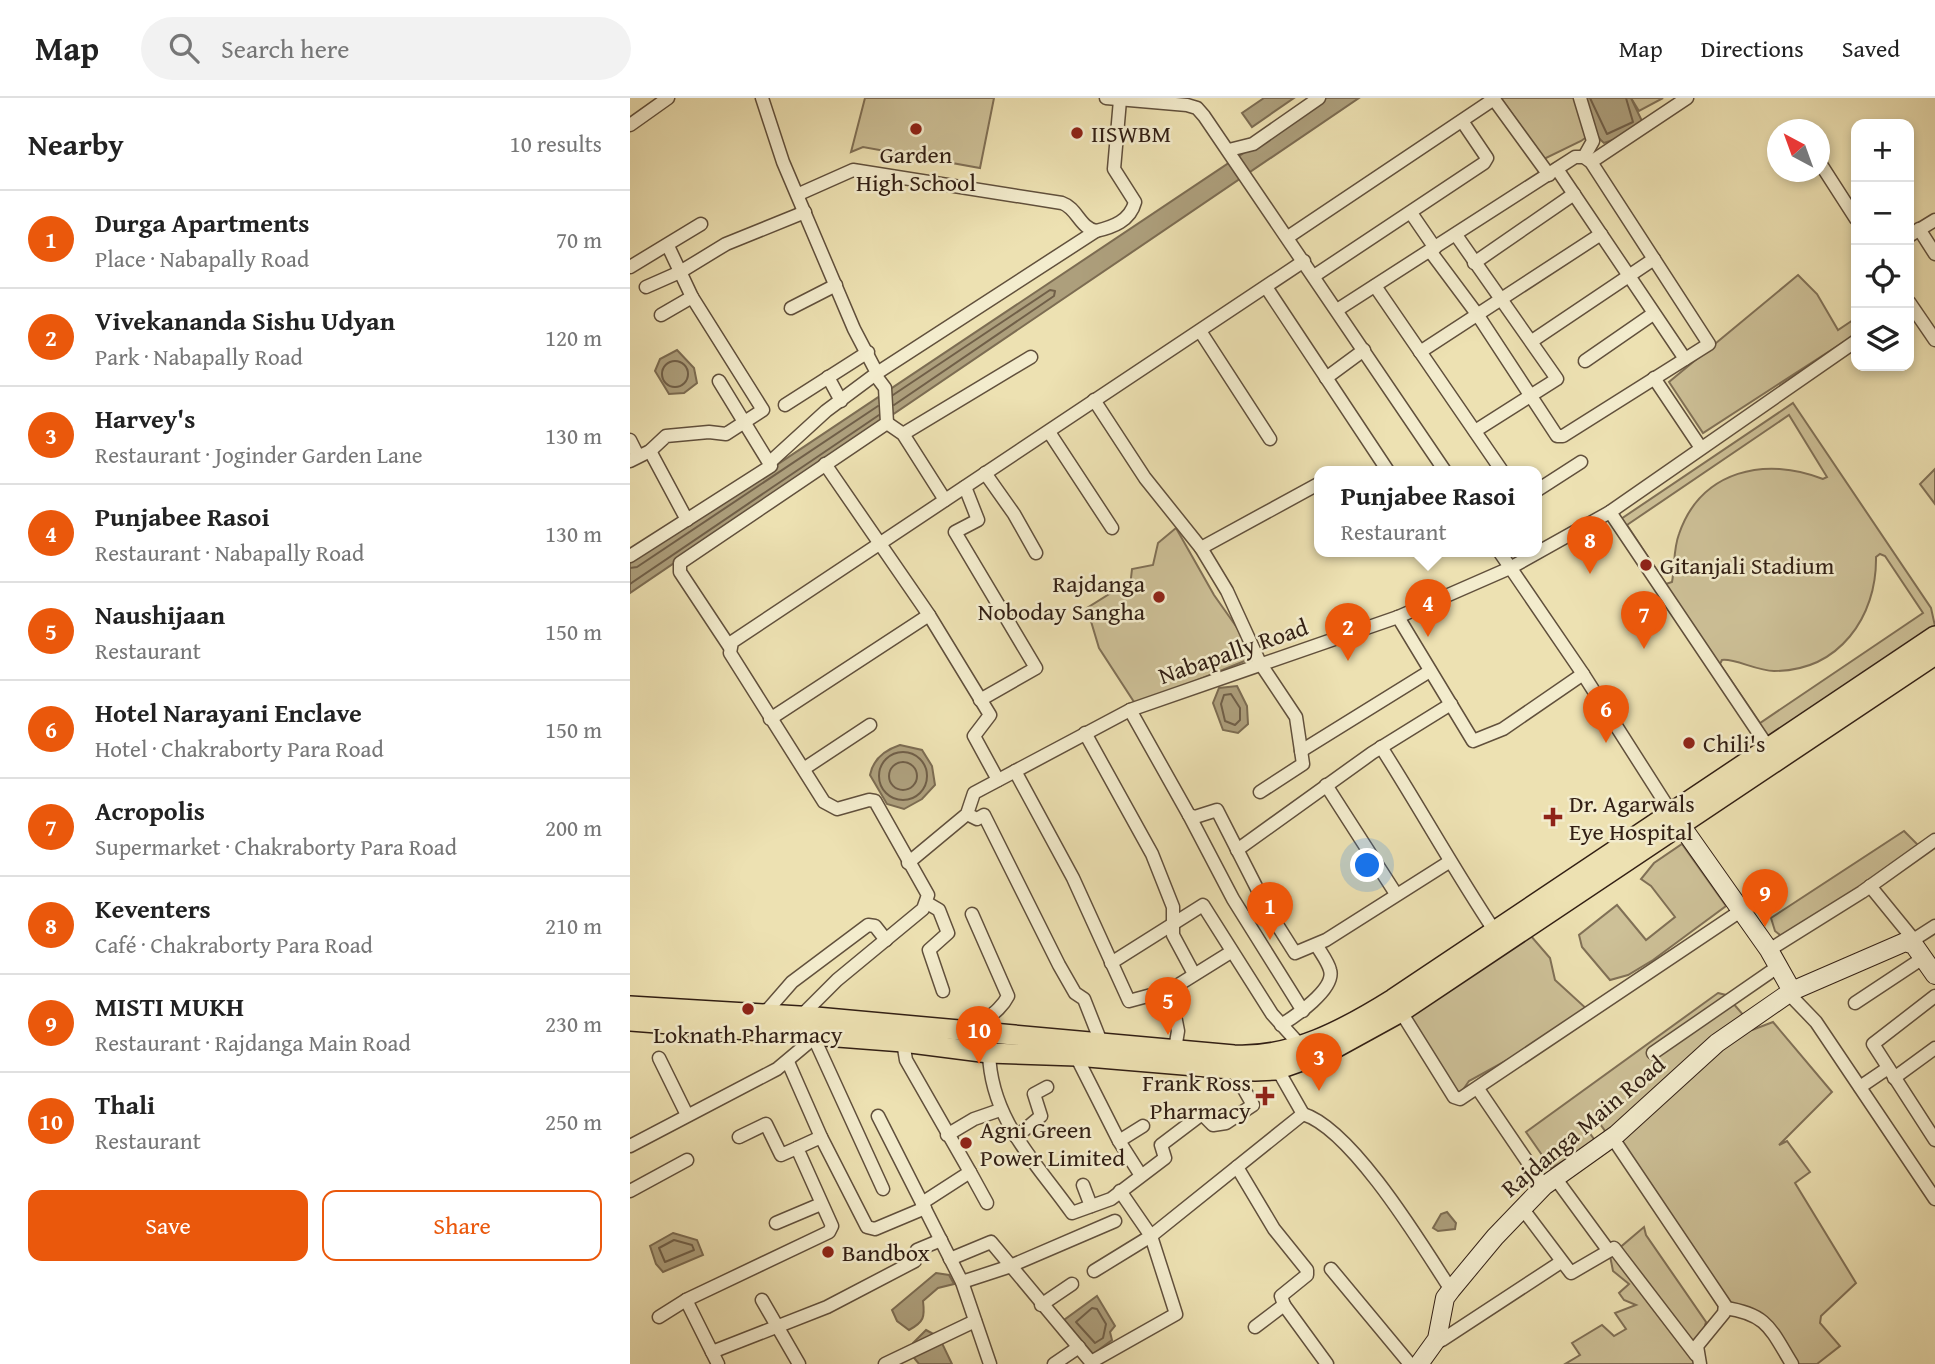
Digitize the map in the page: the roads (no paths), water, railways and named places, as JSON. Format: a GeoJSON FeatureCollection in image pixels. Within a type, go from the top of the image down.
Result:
{"type":"FeatureCollection","features":[{"type":"Feature","properties":{"kind":"main road"},"geometry":{"type":"LineString","coordinates":[[630,1021],[814,1038],[903,1042],[989,1053],[1076,1056],[1233,1070],[1330,1051],[1401,1012],[1676,818],[1768,747],[1935,636]]}},
{"type":"Feature","properties":{"kind":"main road"},"geometry":{"type":"LineString","coordinates":[[630,1006],[808,1017],[1101,1042],[1255,1056],[1274,1061],[1300,1045],[1359,1020],[1494,930],[1935,655]]}},
{"type":"Feature","properties":{"kind":"street"},"geometry":{"type":"LineString","coordinates":[[630,125],[668,98]]}},
{"type":"Feature","properties":{"kind":"street"},"geometry":{"type":"LineString","coordinates":[[762,98],[783,162],[836,285],[885,388],[888,421],[903,435],[944,500]]}},
{"type":"Feature","properties":{"kind":"street"},"geometry":{"type":"LineString","coordinates":[[1106,98],[1194,103],[1288,236],[1438,466]]}},
{"type":"Feature","properties":{"kind":"street"},"geometry":{"type":"LineString","coordinates":[[1231,153],[1253,144],[1319,98]]}},
{"type":"Feature","properties":{"kind":"street"},"geometry":{"type":"LineString","coordinates":[[1580,98],[1593,141],[1587,159]]}},
{"type":"Feature","properties":{"kind":"street"},"geometry":{"type":"LineString","coordinates":[[1337,310],[1575,157],[1587,159],[1687,98]]}},
{"type":"Feature","properties":{"kind":"street"},"geometry":{"type":"LineString","coordinates":[[1288,236],[1493,99],[1574,194],[1685,359]]}},
{"type":"Feature","properties":{"kind":"street"},"geometry":{"type":"LineString","coordinates":[[769,463],[841,401],[877,375],[1096,231],[1120,223],[1134,207],[1131,194],[1114,169],[1120,100]]}},
{"type":"Feature","properties":{"kind":"street"},"geometry":{"type":"LineString","coordinates":[[1314,276],[1484,163],[1486,158],[1483,150],[1462,121]]}},
{"type":"Feature","properties":{"kind":"street"},"geometry":{"type":"LineString","coordinates":[[1411,213],[1557,436],[1563,436],[1709,344],[1587,159]]}},
{"type":"Feature","properties":{"kind":"street"},"geometry":{"type":"LineString","coordinates":[[799,194],[853,170],[1062,203],[1070,206],[1089,230],[1096,231]]}},
{"type":"Feature","properties":{"kind":"street"},"geometry":{"type":"LineString","coordinates":[[1830,180],[1851,211]]}},
{"type":"Feature","properties":{"kind":"street"},"geometry":{"type":"LineString","coordinates":[[1475,263],[1574,194]]}},
{"type":"Feature","properties":{"kind":"street"},"geometry":{"type":"LineString","coordinates":[[646,287],[680,272],[726,244],[805,212]]}},
{"type":"Feature","properties":{"kind":"street"},"geometry":{"type":"LineString","coordinates":[[1935,219],[1914,233],[1935,254]]}},
{"type":"Feature","properties":{"kind":"street"},"geometry":{"type":"LineString","coordinates":[[630,267],[701,224]]}},
{"type":"Feature","properties":{"kind":"street"},"geometry":{"type":"LineString","coordinates":[[1456,234],[1558,379],[1475,431]]}},
{"type":"Feature","properties":{"kind":"street"},"geometry":{"type":"LineString","coordinates":[[1420,352],[1601,234]]}},
{"type":"Feature","properties":{"kind":"street"},"geometry":{"type":"LineString","coordinates":[[639,456],[666,436],[709,432],[726,434],[763,410],[692,297],[668,246]]}},
{"type":"Feature","properties":{"kind":"street"},"geometry":{"type":"LineString","coordinates":[[1532,341],[1654,259]]}},
{"type":"Feature","properties":{"kind":"street"},"geometry":{"type":"LineString","coordinates":[[729,646],[1304,261]]}},
{"type":"Feature","properties":{"kind":"street"},"geometry":{"type":"LineString","coordinates":[[791,308],[836,285]]}},
{"type":"Feature","properties":{"kind":"street"},"geometry":{"type":"LineString","coordinates":[[1375,286],[1499,466]]}},
{"type":"Feature","properties":{"kind":"street"},"geometry":{"type":"LineString","coordinates":[[1266,287],[1385,466]]}},
{"type":"Feature","properties":{"kind":"street"},"geometry":{"type":"LineString","coordinates":[[661,315],[692,297]]}},
{"type":"Feature","properties":{"kind":"street"},"geometry":{"type":"LineString","coordinates":[[1913,308],[1935,340]]}},
{"type":"Feature","properties":{"kind":"street"},"geometry":{"type":"LineString","coordinates":[[1585,361],[1653,314]]}},
{"type":"Feature","properties":{"kind":"street"},"geometry":{"type":"LineString","coordinates":[[1200,331],[1270,439]]}},
{"type":"Feature","properties":{"kind":"street","name":"Nabapally Road"},"geometry":{"type":"LineString","coordinates":[[1542,550],[1610,512],[1851,344]]}},
{"type":"Feature","properties":{"kind":"street"},"geometry":{"type":"LineString","coordinates":[[1326,378],[1364,350]]}},
{"type":"Feature","properties":{"kind":"street"},"geometry":{"type":"LineString","coordinates":[[785,405],[868,352]]}},
{"type":"Feature","properties":{"kind":"street"},"geometry":{"type":"LineString","coordinates":[[903,435],[1031,357]]}},
{"type":"Feature","properties":{"kind":"street"},"geometry":{"type":"LineString","coordinates":[[828,377],[841,401]]}},
{"type":"Feature","properties":{"kind":"street"},"geometry":{"type":"LineString","coordinates":[[1654,378],[1701,448]]}},
{"type":"Feature","properties":{"kind":"street"},"geometry":{"type":"LineString","coordinates":[[630,556],[771,466],[719,381]]}},
{"type":"Feature","properties":{"kind":"street"},"geometry":{"type":"LineString","coordinates":[[1094,400],[1145,478],[1201,548],[1227,591],[1260,663],[1296,717],[1303,764],[1260,792]]}},
{"type":"Feature","properties":{"kind":"street"},"geometry":{"type":"LineString","coordinates":[[883,1189],[814,1038],[808,1017],[837,980],[927,904],[928,895],[875,801],[869,800],[837,809],[830,807],[770,719],[729,646],[680,572],[680,564],[888,421]]}},
{"type":"Feature","properties":{"kind":"street"},"geometry":{"type":"LineString","coordinates":[[1049,432],[1112,528]]}},
{"type":"Feature","properties":{"kind":"street"},"geometry":{"type":"LineString","coordinates":[[630,440],[687,520]]}},
{"type":"Feature","properties":{"kind":"street"},"geometry":{"type":"LineString","coordinates":[[1542,488],[1581,462]]}},
{"type":"Feature","properties":{"kind":"street"},"geometry":{"type":"LineString","coordinates":[[825,464],[929,615],[990,715],[974,736],[998,780]]}},
{"type":"Feature","properties":{"kind":"street"},"geometry":{"type":"LineString","coordinates":[[985,473],[1014,514],[1036,553]]}},
{"type":"Feature","properties":{"kind":"street"},"geometry":{"type":"LineString","coordinates":[[1201,548],[1314,486]]}},
{"type":"Feature","properties":{"kind":"street"},"geometry":{"type":"LineString","coordinates":[[965,487],[978,520],[955,532],[1036,668],[981,700]]}},
{"type":"Feature","properties":{"kind":"street"},"geometry":{"type":"LineString","coordinates":[[1610,512],[1768,747]]}},
{"type":"Feature","properties":{"kind":"street"},"geometry":{"type":"LineString","coordinates":[[1503,557],[1676,818],[1769,950],[1791,993],[1816,1022],[1935,1199]]}},
{"type":"Feature","properties":{"kind":"street","name":"Nabapally Road"},"geometry":{"type":"LineString","coordinates":[[908,863],[967,814],[974,793],[1130,710],[1398,617],[1530,557]]}},
{"type":"Feature","properties":{"kind":"street"},"geometry":{"type":"LineString","coordinates":[[770,719],[929,615]]}},
{"type":"Feature","properties":{"kind":"street"},"geometry":{"type":"LineString","coordinates":[[1398,617],[1470,737],[1477,742],[1503,729],[1583,674]]}},
{"type":"Feature","properties":{"kind":"street"},"geometry":{"type":"LineString","coordinates":[[1301,751],[1430,671]]}},
{"type":"Feature","properties":{"kind":"street"},"geometry":{"type":"LineString","coordinates":[[1237,850],[1381,747],[1451,704]]}},
{"type":"Feature","properties":{"kind":"street"},"geometry":{"type":"LineString","coordinates":[[1130,710],[1233,899],[1303,1012]]}},
{"type":"Feature","properties":{"kind":"street"},"geometry":{"type":"LineString","coordinates":[[805,768],[870,724]]}},
{"type":"Feature","properties":{"kind":"street"},"geometry":{"type":"LineString","coordinates":[[1085,733],[1152,854],[1169,895],[1175,925],[1173,935],[1194,974]]}},
{"type":"Feature","properties":{"kind":"street"},"geometry":{"type":"LineString","coordinates":[[1381,747],[1442,842],[1449,862],[1494,930]]}},
{"type":"Feature","properties":{"kind":"street"},"geometry":{"type":"LineString","coordinates":[[1014,771],[1073,878],[1129,1001],[1170,990],[1231,952]]}},
{"type":"Feature","properties":{"kind":"street"},"geometry":{"type":"LineString","coordinates":[[1326,785],[1396,894]]}},
{"type":"Feature","properties":{"kind":"street"},"geometry":{"type":"LineString","coordinates":[[1189,815],[1195,817],[1217,810],[1293,952],[1298,953],[1317,946],[1449,862]]}},
{"type":"Feature","properties":{"kind":"street"},"geometry":{"type":"LineString","coordinates":[[967,814],[977,819],[984,815],[1075,993],[1084,999],[1101,1042]]}},
{"type":"Feature","properties":{"kind":"street"},"geometry":{"type":"LineString","coordinates":[[1769,950],[1870,886],[1935,839]]}},
{"type":"Feature","properties":{"kind":"street"},"geometry":{"type":"LineString","coordinates":[[1870,886],[1935,975]]}},
{"type":"Feature","properties":{"kind":"street"},"geometry":{"type":"LineString","coordinates":[[927,904],[939,910],[948,933],[929,950],[943,991]]}},
{"type":"Feature","properties":{"kind":"street"},"geometry":{"type":"LineString","coordinates":[[1111,962],[1175,925],[1203,905],[1280,1025],[1300,1045]]}},
{"type":"Feature","properties":{"kind":"street"},"geometry":{"type":"LineString","coordinates":[[1401,1012],[1454,1097],[1460,1099],[1742,910]]}},
{"type":"Feature","properties":{"kind":"street"},"geometry":{"type":"LineString","coordinates":[[972,914],[1008,996],[1001,1009],[972,1032]]}},
{"type":"Feature","properties":{"kind":"street"},"geometry":{"type":"LineString","coordinates":[[764,1014],[792,982],[868,925],[875,926],[886,940]]}},
{"type":"Feature","properties":{"kind":"street"},"geometry":{"type":"LineString","coordinates":[[1912,941],[1935,926]]}},
{"type":"Feature","properties":{"kind":"street","name":"Rajdanga Main Road"},"geometry":{"type":"LineString","coordinates":[[1419,1364],[1438,1337],[1445,1298],[1522,1208],[1550,1182],[1612,1138],[1717,1043],[1791,993],[1912,941]]}},
{"type":"Feature","properties":{"kind":"street"},"geometry":{"type":"LineString","coordinates":[[1280,1025],[1303,1012],[1330,977],[1330,970],[1317,946]]}},
{"type":"Feature","properties":{"kind":"street"},"geometry":{"type":"LineString","coordinates":[[1855,1003],[1923,958]]}},
{"type":"Feature","properties":{"kind":"street"},"geometry":{"type":"LineString","coordinates":[[1653,1053],[1779,966]]}},
{"type":"Feature","properties":{"kind":"street"},"geometry":{"type":"LineString","coordinates":[[1170,990],[1178,1031],[1175,1049]]}},
{"type":"Feature","properties":{"kind":"street"},"geometry":{"type":"LineString","coordinates":[[1935,996],[1873,1044],[1935,1140]]}},
{"type":"Feature","properties":{"kind":"street"},"geometry":{"type":"LineString","coordinates":[[630,1146],[788,1062],[814,1038]]}},
{"type":"Feature","properties":{"kind":"street"},"geometry":{"type":"LineString","coordinates":[[903,1042],[906,1060],[987,1203]]}},
{"type":"Feature","properties":{"kind":"street"},"geometry":{"type":"LineString","coordinates":[[1860,1087],[1935,1048]]}},
{"type":"Feature","properties":{"kind":"street"},"geometry":{"type":"LineString","coordinates":[[989,1053],[990,1073],[1000,1110],[1016,1137],[1072,1213],[1111,1199],[1140,1174],[1165,1158],[1161,1146],[1202,1114],[1213,1125],[1226,1123],[1253,1105],[1233,1070]]}},
{"type":"Feature","properties":{"kind":"street"},"geometry":{"type":"LineString","coordinates":[[1076,1056],[1119,1141],[1140,1174]]}},
{"type":"Feature","properties":{"kind":"street"},"geometry":{"type":"LineString","coordinates":[[659,1058],[687,1115]]}},
{"type":"Feature","properties":{"kind":"street"},"geometry":{"type":"LineString","coordinates":[[1274,1061],[1303,1114],[1325,1124],[1384,1188],[1451,1290]]}},
{"type":"Feature","properties":{"kind":"street"},"geometry":{"type":"LineString","coordinates":[[788,1062],[821,1137],[870,1230],[924,1205],[970,1172]]}},
{"type":"Feature","properties":{"kind":"street"},"geometry":{"type":"LineString","coordinates":[[1016,1137],[1041,1116],[1034,1094],[1047,1087]]}},
{"type":"Feature","properties":{"kind":"street"},"geometry":{"type":"LineString","coordinates":[[1478,1089],[1550,1182],[1608,1250]]}},
{"type":"Feature","properties":{"kind":"street"},"geometry":{"type":"LineString","coordinates":[[947,1135],[974,1119],[1000,1110]]}},
{"type":"Feature","properties":{"kind":"street"},"geometry":{"type":"LineString","coordinates":[[1094,1270],[1151,1236],[1303,1114]]}},
{"type":"Feature","properties":{"kind":"street"},"geometry":{"type":"LineString","coordinates":[[878,1115],[962,1282],[990,1364]]}},
{"type":"Feature","properties":{"kind":"street"},"geometry":{"type":"LineString","coordinates":[[740,1138],[766,1124],[781,1155],[821,1137]]}},
{"type":"Feature","properties":{"kind":"street"},"geometry":{"type":"LineString","coordinates":[[1119,1141],[1143,1126]]}},
{"type":"Feature","properties":{"kind":"street"},"geometry":{"type":"LineString","coordinates":[[1612,1138],[1726,1308],[1751,1312],[1769,1326],[1792,1364]]}},
{"type":"Feature","properties":{"kind":"street"},"geometry":{"type":"LineString","coordinates":[[659,1317],[686,1300],[825,1235],[832,1226],[797,1148]]}},
{"type":"Feature","properties":{"kind":"street"},"geometry":{"type":"LineString","coordinates":[[630,1191],[687,1160]]}},
{"type":"Feature","properties":{"kind":"street"},"geometry":{"type":"LineString","coordinates":[[1237,1167],[1275,1229],[1307,1270],[1307,1275],[1282,1296],[1284,1305],[1327,1364]]}},
{"type":"Feature","properties":{"kind":"street"},"geometry":{"type":"LineString","coordinates":[[1083,1185],[1091,1206]]}},
{"type":"Feature","properties":{"kind":"street"},"geometry":{"type":"LineString","coordinates":[[950,1259],[991,1242],[1008,1267],[1091,1363],[1176,1314],[1151,1236],[1120,1191]]}},
{"type":"Feature","properties":{"kind":"street"},"geometry":{"type":"LineString","coordinates":[[776,1223],[821,1204]]}},
{"type":"Feature","properties":{"kind":"street"},"geometry":{"type":"LineString","coordinates":[[1522,1208],[1571,1273],[1614,1248],[1698,1359]]}},
{"type":"Feature","properties":{"kind":"street"},"geometry":{"type":"LineString","coordinates":[[962,1282],[1008,1267],[1115,1221]]}},
{"type":"Feature","properties":{"kind":"street"},"geometry":{"type":"LineString","coordinates":[[712,1352],[827,1307],[915,1261],[917,1250],[941,1240]]}},
{"type":"Feature","properties":{"kind":"street"},"geometry":{"type":"LineString","coordinates":[[1438,1337],[1442,1340],[1561,1262]]}},
{"type":"Feature","properties":{"kind":"street"},"geometry":{"type":"LineString","coordinates":[[1331,1269],[1410,1364]]}},
{"type":"Feature","properties":{"kind":"street"},"geometry":{"type":"LineString","coordinates":[[1041,1305],[1072,1284]]}},
{"type":"Feature","properties":{"kind":"street"},"geometry":{"type":"LineString","coordinates":[[686,1300],[718,1364]]}},
{"type":"Feature","properties":{"kind":"street"},"geometry":{"type":"LineString","coordinates":[[762,1300],[797,1363]]}},
{"type":"Feature","properties":{"kind":"street"},"geometry":{"type":"LineString","coordinates":[[1255,1328],[1284,1305]]}},
{"type":"Feature","properties":{"kind":"street"},"geometry":{"type":"LineString","coordinates":[[1698,1359],[1696,1346],[1726,1308]]}},
{"type":"Feature","properties":{"kind":"street"},"geometry":{"type":"LineString","coordinates":[[885,1364],[975,1321]]}},
{"type":"Feature","properties":{"kind":"street"},"geometry":{"type":"LineString","coordinates":[[1054,1364],[1079,1347]]}},
{"type":"Feature","properties":{"kind":"water"},"geometry":{"type":"Polygon","coordinates":[[[1264,98],[1294,98],[1252,127],[1242,113],[1264,98]]]}},
{"type":"Feature","properties":{"kind":"water"},"geometry":{"type":"Polygon","coordinates":[[[1326,98],[1359,98],[630,593],[630,563],[1326,98]]]}},
{"type":"Feature","properties":{"kind":"water"},"geometry":{"type":"Polygon","coordinates":[[[1584,98],[1631,98],[1642,121],[1630,134],[1604,143],[1593,129],[1584,98]]]}},
{"type":"Feature","properties":{"kind":"water"},"geometry":{"type":"Polygon","coordinates":[[[677,350],[694,368],[697,383],[684,393],[669,394],[655,371],[660,359],[677,350]]]}},
{"type":"Feature","properties":{"kind":"water"},"geometry":{"type":"Polygon","coordinates":[[[1237,686],[1247,706],[1248,724],[1238,733],[1223,730],[1213,703],[1219,688],[1237,686]]]}},
{"type":"Feature","properties":{"kind":"water"},"geometry":{"type":"Polygon","coordinates":[[[900,745],[922,750],[932,766],[935,785],[922,799],[904,809],[887,804],[870,775],[880,756],[900,745]]]}},
{"type":"Feature","properties":{"kind":"water"},"geometry":{"type":"Polygon","coordinates":[[[1447,1212],[1456,1223],[1455,1229],[1438,1231],[1433,1228],[1441,1214],[1447,1212]]]}},
{"type":"Feature","properties":{"kind":"water"},"geometry":{"type":"Polygon","coordinates":[[[673,1233],[697,1240],[703,1255],[663,1272],[656,1264],[650,1246],[673,1233]]]}},
{"type":"Feature","properties":{"kind":"water"},"geometry":{"type":"Polygon","coordinates":[[[936,1273],[949,1275],[954,1284],[938,1288],[923,1301],[922,1318],[909,1330],[897,1321],[892,1310],[936,1273]]]}},
{"type":"Feature","properties":{"kind":"water"},"geometry":{"type":"Polygon","coordinates":[[[1097,1296],[1115,1326],[1110,1332],[1112,1340],[1093,1354],[1064,1320],[1097,1296]]]}},
{"type":"Feature","properties":{"kind":"water"},"geometry":{"type":"Polygon","coordinates":[[[926,1330],[939,1337],[952,1364],[919,1364],[910,1353],[913,1343],[926,1330]]]}},
{"type":"Feature","properties":{"kind":"place","name":"Garden High School"},"geometry":{"type":"Point","coordinates":[916,129]}},
{"type":"Feature","properties":{"kind":"place","name":"IISWBM"},"geometry":{"type":"Point","coordinates":[1077,133]}},
{"type":"Feature","properties":{"kind":"place","name":"Gitanjali Stadium"},"geometry":{"type":"Point","coordinates":[1646,565]}},
{"type":"Feature","properties":{"kind":"place","name":"Keventers"},"geometry":{"type":"Point","coordinates":[1590,574]}},
{"type":"Feature","properties":{"kind":"place","name":"Rajdanga Noboday Sangha"},"geometry":{"type":"Point","coordinates":[1159,597]}},
{"type":"Feature","properties":{"kind":"place","name":"Punjabee Rasoi"},"geometry":{"type":"Point","coordinates":[1428,637]}},
{"type":"Feature","properties":{"kind":"place","name":"Acropolis"},"geometry":{"type":"Point","coordinates":[1644,649]}},
{"type":"Feature","properties":{"kind":"place","name":"Vivekananda Sishu Udyan"},"geometry":{"type":"Point","coordinates":[1348,661]}},
{"type":"Feature","properties":{"kind":"place","name":"Hotel Narayani Enclave"},"geometry":{"type":"Point","coordinates":[1606,743]}},
{"type":"Feature","properties":{"kind":"place","name":"Chili's"},"geometry":{"type":"Point","coordinates":[1689,743]}},
{"type":"Feature","properties":{"kind":"place","name":"Dr. Agarwals Eye Hospital"},"geometry":{"type":"Point","coordinates":[1553,817]}},
{"type":"Feature","properties":{"kind":"place","name":"MISTI MUKH"},"geometry":{"type":"Point","coordinates":[1765,927]}},
{"type":"Feature","properties":{"kind":"place","name":"Durga Apartments"},"geometry":{"type":"Point","coordinates":[1270,940]}},
{"type":"Feature","properties":{"kind":"place","name":"Loknath Pharmacy"},"geometry":{"type":"Point","coordinates":[748,1009]}},
{"type":"Feature","properties":{"kind":"place","name":"Naushijaan"},"geometry":{"type":"Point","coordinates":[1168,1035]}},
{"type":"Feature","properties":{"kind":"place","name":"Thali"},"geometry":{"type":"Point","coordinates":[979,1064]}},
{"type":"Feature","properties":{"kind":"place","name":"Harvey's"},"geometry":{"type":"Point","coordinates":[1319,1091]}},
{"type":"Feature","properties":{"kind":"place","name":"Frank Ross Pharmacy"},"geometry":{"type":"Point","coordinates":[1265,1096]}},
{"type":"Feature","properties":{"kind":"place","name":"Agni Green Power Limited"},"geometry":{"type":"Point","coordinates":[966,1143]}},
{"type":"Feature","properties":{"kind":"place","name":"Bandbox"},"geometry":{"type":"Point","coordinates":[828,1252]}}]}
